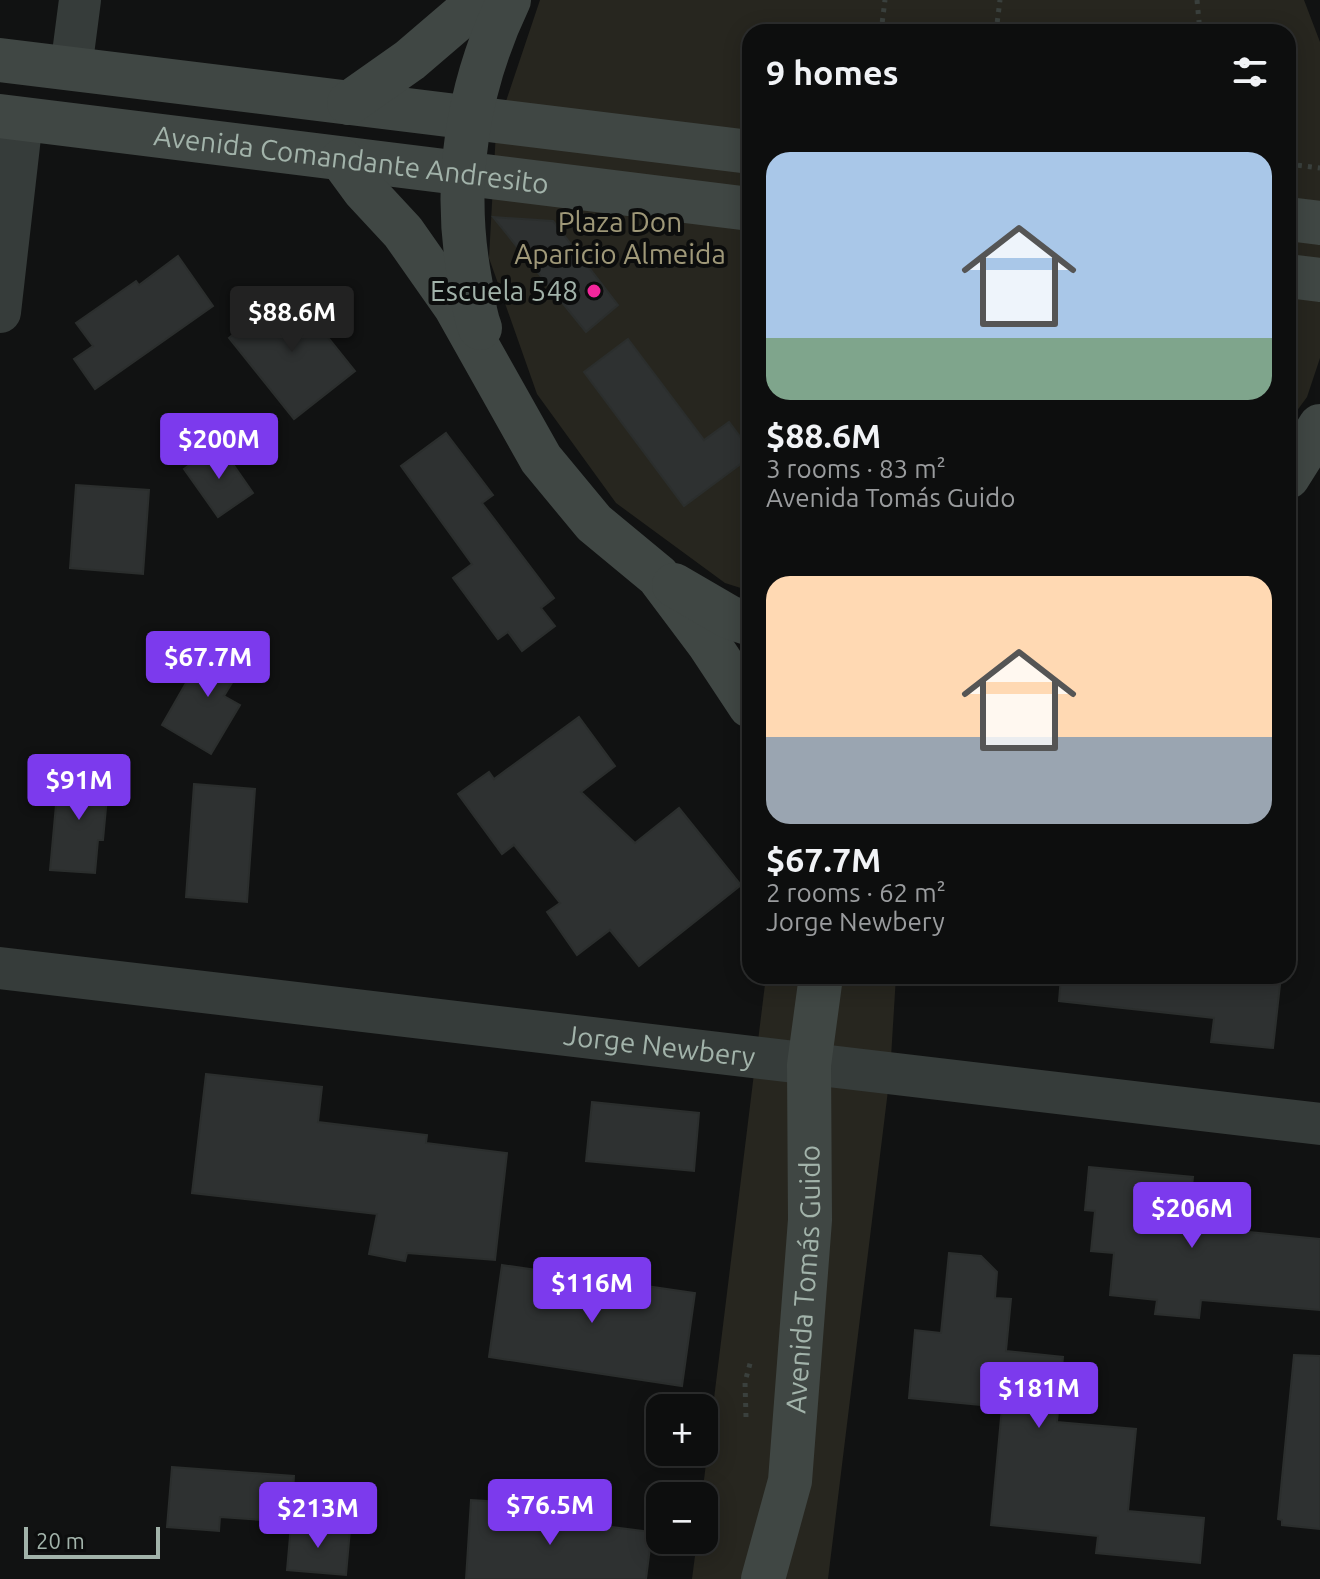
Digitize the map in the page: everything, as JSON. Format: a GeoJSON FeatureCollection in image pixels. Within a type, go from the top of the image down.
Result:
{"type":"FeatureCollection","features":[{"type":"Feature","properties":{"kind":"main road"},"geometry":{"type":"LineString","coordinates":[[349,103],[410,60],[480,0]]}},
{"type":"Feature","properties":{"kind":"main road"},"geometry":{"type":"LineString","coordinates":[[500,386],[477,319],[466,263],[462,174],[469,118],[489,41],[509,0]]}},
{"type":"Feature","properties":{"kind":"main road","name":"Avenida Comandante Andresito"},"geometry":{"type":"LineString","coordinates":[[0,60],[742,151]]}},
{"type":"Feature","properties":{"kind":"main road","name":"Avenida Comandante Andresito"},"geometry":{"type":"LineString","coordinates":[[11,118],[742,208]]}},
{"type":"Feature","properties":{"kind":"main road"},"geometry":{"type":"LineString","coordinates":[[342,160],[364,190],[403,232],[455,306],[541,459],[594,523],[658,576],[742,621]]}},
{"type":"Feature","properties":{"kind":"main road"},"geometry":{"type":"LineString","coordinates":[[1296,220],[1320,223]]}},
{"type":"Feature","properties":{"kind":"main road"},"geometry":{"type":"LineString","coordinates":[[1296,277],[1320,280]]}},
{"type":"Feature","properties":{"kind":"main road"},"geometry":{"type":"LineString","coordinates":[[1296,464],[1320,426]]}},
{"type":"Feature","properties":{"kind":"main road"},"geometry":{"type":"LineString","coordinates":[[658,576],[742,694]]}},
{"type":"Feature","properties":{"kind":"main road","name":"Avenida Tomás Guido"},"geometry":{"type":"LineString","coordinates":[[763,1579],[790,1481],[810,1220],[809,1065],[820,984]]}},
{"type":"Feature","properties":{"kind":"street"},"geometry":{"type":"LineString","coordinates":[[71,69],[80,0]]}},
{"type":"Feature","properties":{"kind":"street"},"geometry":{"type":"LineString","coordinates":[[0,312],[11,118]]}},
{"type":"Feature","properties":{"kind":"street","name":"Jorge Newbery"},"geometry":{"type":"LineString","coordinates":[[0,968],[1320,1124]]}},
{"type":"Feature","properties":{"kind":"path"},"geometry":{"type":"LineString","coordinates":[[882,24],[885,0]]}},
{"type":"Feature","properties":{"kind":"path"},"geometry":{"type":"LineString","coordinates":[[997,24],[1000,0]]}},
{"type":"Feature","properties":{"kind":"path"},"geometry":{"type":"LineString","coordinates":[[1197,0],[1199,24]]}},
{"type":"Feature","properties":{"kind":"path"},"geometry":{"type":"LineString","coordinates":[[1296,165],[1320,168]]}},
{"type":"Feature","properties":{"kind":"green space","name":"Plaza Don Aparicio Almeida"},"geometry":{"type":"Polygon","coordinates":[[[540,0],[1304,0],[1320,42],[1320,358],[1307,397],[1296,412],[1296,24],[742,24],[742,588],[725,583],[616,503],[537,394],[489,258],[496,131],[540,0]]]}},
{"type":"Feature","properties":{"kind":"green space"},"geometry":{"type":"Polygon","coordinates":[[[765,984],[896,984],[890,1074],[828,1579],[692,1579],[695,1554],[718,1554],[718,1482],[704,1482],[706,1466],[718,1466],[718,1394],[715,1394],[765,984]]]}},
{"type":"Feature","properties":{"kind":"building"},"geometry":{"type":"Polygon","coordinates":[[[493,217],[553,221],[618,305],[586,332],[493,217]]]}},
{"type":"Feature","properties":{"kind":"building"},"geometry":{"type":"Polygon","coordinates":[[[178,256],[213,306],[95,389],[74,359],[93,346],[76,323],[136,281],[139,285],[178,256]]]}},
{"type":"Feature","properties":{"kind":"building"},"geometry":{"type":"Polygon","coordinates":[[[289,289],[355,371],[294,419],[229,338],[289,289]]]}},
{"type":"Feature","properties":{"kind":"building"},"geometry":{"type":"Polygon","coordinates":[[[628,339],[704,440],[729,422],[742,439],[742,463],[684,506],[584,372],[628,339]]]}},
{"type":"Feature","properties":{"kind":"building"},"geometry":{"type":"Polygon","coordinates":[[[446,433],[493,495],[482,503],[554,598],[541,608],[555,626],[522,651],[508,632],[498,639],[453,578],[472,564],[401,466],[446,433]]]}},
{"type":"Feature","properties":{"kind":"building"},"geometry":{"type":"Polygon","coordinates":[[[219,444],[253,493],[218,517],[184,469],[219,444]]]}},
{"type":"Feature","properties":{"kind":"building"},"geometry":{"type":"Polygon","coordinates":[[[76,485],[149,490],[143,574],[70,568],[76,485]]]}},
{"type":"Feature","properties":{"kind":"building"},"geometry":{"type":"Polygon","coordinates":[[[217,638],[248,656],[224,696],[240,705],[211,754],[162,725],[190,676],[194,678],[217,638]]]}},
{"type":"Feature","properties":{"kind":"building"},"geometry":{"type":"Polygon","coordinates":[[[579,717],[615,766],[581,792],[635,843],[679,808],[741,885],[639,966],[610,930],[577,955],[547,912],[560,903],[514,845],[502,854],[458,794],[489,772],[494,779],[579,717]]]}},
{"type":"Feature","properties":{"kind":"building"},"geometry":{"type":"Polygon","coordinates":[[[59,772],[109,776],[103,840],[98,840],[95,873],[50,870],[59,772]]]}},
{"type":"Feature","properties":{"kind":"building"},"geometry":{"type":"Polygon","coordinates":[[[194,784],[255,789],[247,902],[186,897],[194,784]]]}},
{"type":"Feature","properties":{"kind":"building"},"geometry":{"type":"Polygon","coordinates":[[[1060,984],[1280,984],[1273,1048],[1211,1042],[1214,1018],[1059,1001],[1060,984]]]}},
{"type":"Feature","properties":{"kind":"building"},"geometry":{"type":"Polygon","coordinates":[[[206,1074],[322,1087],[318,1122],[427,1135],[426,1143],[507,1153],[495,1260],[407,1253],[405,1261],[369,1254],[377,1214],[192,1193],[206,1074]]]}},
{"type":"Feature","properties":{"kind":"building"},"geometry":{"type":"Polygon","coordinates":[[[592,1102],[699,1113],[694,1171],[586,1161],[592,1102]]]}},
{"type":"Feature","properties":{"kind":"building"},"geometry":{"type":"Polygon","coordinates":[[[1089,1167],[1193,1177],[1188,1226],[1320,1239],[1320,1310],[1201,1300],[1199,1318],[1155,1314],[1157,1300],[1110,1295],[1114,1253],[1091,1251],[1095,1211],[1085,1210],[1089,1167]]]}},
{"type":"Feature","properties":{"kind":"building"},"geometry":{"type":"Polygon","coordinates":[[[949,1253],[981,1256],[997,1272],[995,1298],[1011,1299],[1006,1351],[1063,1357],[1057,1422],[1136,1429],[1128,1511],[1204,1518],[1200,1563],[1096,1553],[1098,1536],[991,1525],[1002,1407],[909,1398],[915,1330],[941,1333],[949,1253]]]}},
{"type":"Feature","properties":{"kind":"building"},"geometry":{"type":"Polygon","coordinates":[[[502,1265],[695,1293],[682,1386],[489,1357],[502,1265]]]}},
{"type":"Feature","properties":{"kind":"building"},"geometry":{"type":"Polygon","coordinates":[[[1294,1355],[1320,1356],[1320,1529],[1282,1525],[1282,1520],[1278,1519],[1294,1355]]]}},
{"type":"Feature","properties":{"kind":"building"},"geometry":{"type":"Polygon","coordinates":[[[172,1467],[294,1476],[291,1522],[220,1517],[219,1531],[167,1527],[172,1467]]]}},
{"type":"Feature","properties":{"kind":"building"},"geometry":{"type":"Polygon","coordinates":[[[471,1500],[517,1503],[516,1515],[646,1531],[646,1554],[649,1554],[646,1579],[466,1579],[471,1500]]]}},
{"type":"Feature","properties":{"kind":"building"},"geometry":{"type":"Polygon","coordinates":[[[291,1525],[350,1530],[346,1575],[287,1570],[291,1525]]]}},
{"type":"Feature","properties":{"kind":"place","name":"Escuela 548"},"geometry":{"type":"Point","coordinates":[594,291]}}]}
